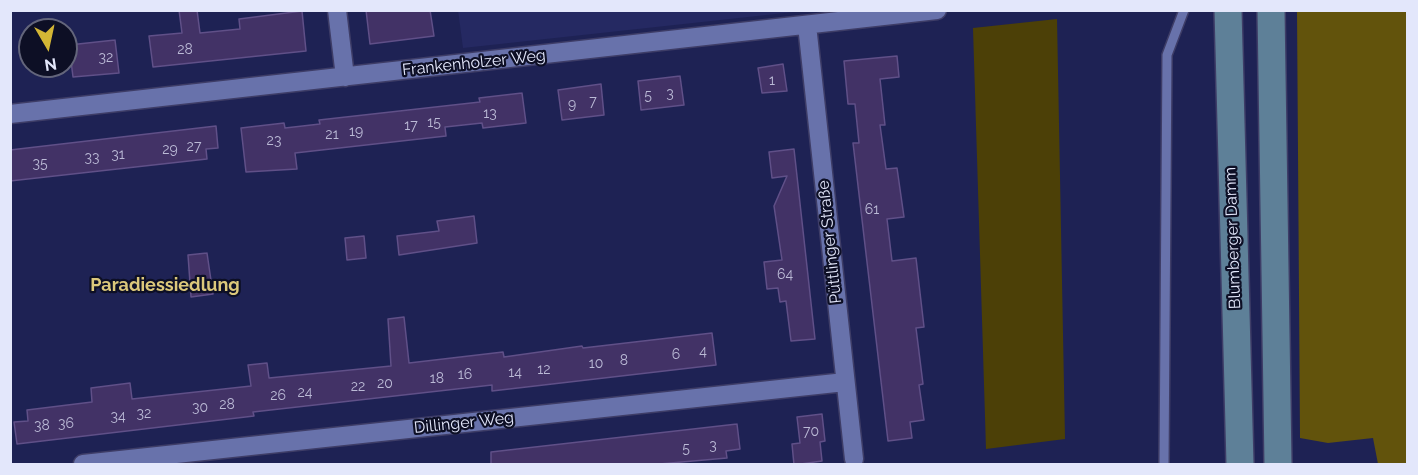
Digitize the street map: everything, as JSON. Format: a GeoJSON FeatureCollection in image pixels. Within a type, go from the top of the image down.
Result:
{"type":"FeatureCollection","features":[{"type":"Feature","properties":{"kind":"main road","name":"Blumberger Damm"},"geometry":{"type":"LineString","coordinates":[[1228,10],[1240,465]]}},
{"type":"Feature","properties":{"kind":"main road"},"geometry":{"type":"LineString","coordinates":[[1270,10],[1278,465]]}},
{"type":"Feature","properties":{"kind":"street"},"geometry":{"type":"LineString","coordinates":[[337,10],[345,77]]}},
{"type":"Feature","properties":{"kind":"street","name":"Frankenholzer Weg"},"geometry":{"type":"LineString","coordinates":[[10,114],[807,25],[829,16],[937,10]]}},
{"type":"Feature","properties":{"kind":"street","name":"Püttlinger Straße"},"geometry":{"type":"LineString","coordinates":[[807,25],[854,459]]}},
{"type":"Feature","properties":{"kind":"street","name":"Dillinger Weg"},"geometry":{"type":"LineString","coordinates":[[83,465],[845,382]]}},
{"type":"Feature","properties":{"kind":"lane"},"geometry":{"type":"LineString","coordinates":[[1164,465],[1167,55],[1184,10]]}},
{"type":"Feature","properties":{"kind":"shaded area"},"geometry":{"type":"Polygon","coordinates":[[[458,10],[803,10],[803,11],[463,48],[458,10]]]}},
{"type":"Feature","properties":{"kind":"shaded area"},"geometry":{"type":"Polygon","coordinates":[[[1297,11],[1407,11],[1407,464],[1378,464],[1373,438],[1328,443],[1300,438],[1297,11]]]}},
{"type":"Feature","properties":{"kind":"shaded area"},"geometry":{"type":"Polygon","coordinates":[[[1057,19],[1065,439],[986,449],[973,28],[1057,19]]]}},
{"type":"Feature","properties":{"kind":"building"},"geometry":{"type":"Polygon","coordinates":[[[179,10],[197,10],[200,33],[240,29],[239,19],[302,11],[306,51],[153,67],[149,36],[182,33],[179,10]]]}},
{"type":"Feature","properties":{"kind":"building"},"geometry":{"type":"Polygon","coordinates":[[[366,10],[430,10],[434,36],[370,44],[366,10]]]}},
{"type":"Feature","properties":{"kind":"building"},"geometry":{"type":"Polygon","coordinates":[[[115,40],[119,73],[78,77],[78,44],[115,40]]]}},
{"type":"Feature","properties":{"kind":"building"},"geometry":{"type":"Polygon","coordinates":[[[897,56],[899,77],[880,79],[885,125],[880,125],[886,169],[897,168],[904,217],[887,219],[892,261],[916,258],[924,327],[916,328],[923,384],[919,385],[924,420],[910,422],[912,438],[888,441],[853,143],[859,143],[855,104],[848,104],[844,61],[897,56]]]}},
{"type":"Feature","properties":{"kind":"building"},"geometry":{"type":"Polygon","coordinates":[[[783,64],[787,91],[762,93],[758,68],[783,64]]]}},
{"type":"Feature","properties":{"kind":"building"},"geometry":{"type":"Polygon","coordinates":[[[680,76],[684,105],[641,110],[638,81],[680,76]]]}},
{"type":"Feature","properties":{"kind":"building"},"geometry":{"type":"Polygon","coordinates":[[[601,84],[604,115],[562,120],[558,90],[601,84]]]}},
{"type":"Feature","properties":{"kind":"building"},"geometry":{"type":"Polygon","coordinates":[[[522,93],[526,123],[483,128],[482,123],[445,127],[446,136],[295,153],[297,169],[246,172],[241,128],[284,123],[285,128],[320,124],[319,120],[480,102],[479,98],[522,93]]]}},
{"type":"Feature","properties":{"kind":"building"},"geometry":{"type":"Polygon","coordinates":[[[216,126],[218,148],[206,149],[207,159],[10,181],[10,150],[216,126]]]}},
{"type":"Feature","properties":{"kind":"building"},"geometry":{"type":"Polygon","coordinates":[[[794,149],[815,339],[791,341],[786,301],[780,302],[778,288],[767,289],[764,262],[782,260],[774,206],[787,176],[772,178],[769,152],[794,149]]]}},
{"type":"Feature","properties":{"kind":"building"},"geometry":{"type":"Polygon","coordinates":[[[474,216],[477,243],[399,255],[397,236],[439,231],[437,221],[474,216]]]}},
{"type":"Feature","properties":{"kind":"building"},"geometry":{"type":"Polygon","coordinates":[[[364,236],[366,258],[347,260],[345,238],[364,236]]]}},
{"type":"Feature","properties":{"kind":"building"},"geometry":{"type":"Polygon","coordinates":[[[207,253],[213,294],[191,297],[188,255],[207,253]]]}},
{"type":"Feature","properties":{"kind":"building"},"geometry":{"type":"Polygon","coordinates":[[[404,317],[409,363],[503,352],[504,357],[582,346],[583,348],[712,333],[716,365],[492,391],[492,385],[253,412],[254,416],[17,444],[14,422],[28,421],[27,410],[92,402],[91,388],[130,383],[132,399],[251,386],[248,365],[267,363],[269,378],[391,366],[388,319],[404,317]]]}},
{"type":"Feature","properties":{"kind":"building"},"geometry":{"type":"Polygon","coordinates":[[[822,414],[825,441],[820,442],[822,461],[794,465],[792,444],[800,443],[797,417],[822,414]]]}},
{"type":"Feature","properties":{"kind":"building"},"geometry":{"type":"Polygon","coordinates":[[[737,424],[740,449],[726,451],[727,458],[648,465],[491,465],[491,452],[737,424]]]}},
{"type":"Feature","properties":{"kind":"district","name":"Paradiessiedlung"},"geometry":{"type":"Point","coordinates":[165,286]}}]}
